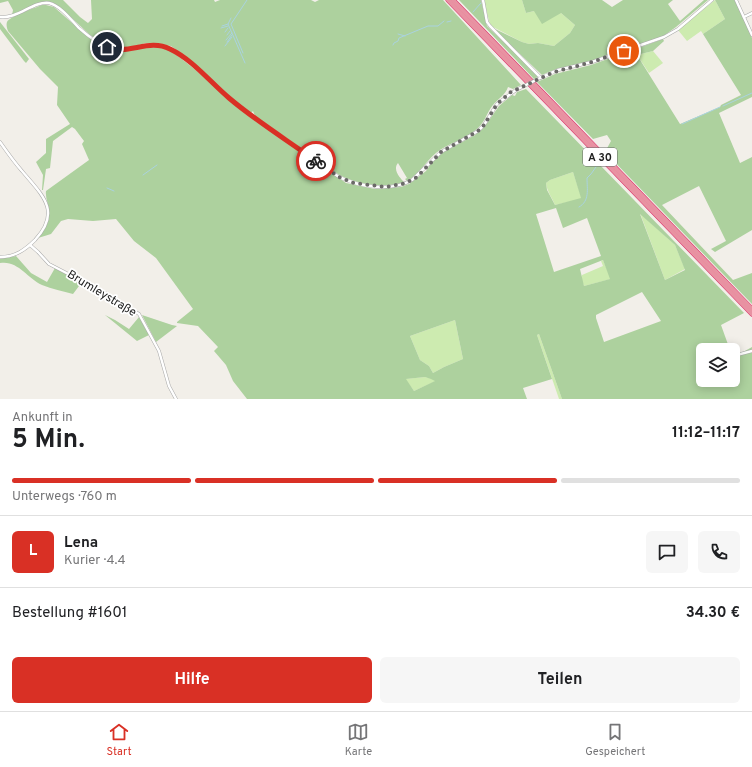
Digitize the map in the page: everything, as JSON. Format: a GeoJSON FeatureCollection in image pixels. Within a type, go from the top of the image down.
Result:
{"type":"FeatureCollection","features":[{"type":"Feature","properties":{"kind":"highway","name":"A 30"},"geometry":{"type":"LineString","coordinates":[[448,0],[752,314]]}},
{"type":"Feature","properties":{"kind":"highway","name":"A 30"},"geometry":{"type":"LineString","coordinates":[[453,0],[752,308]]}},
{"type":"Feature","properties":{"kind":"street"},"geometry":{"type":"LineString","coordinates":[[482,0],[487,22],[540,78]]}},
{"type":"Feature","properties":{"kind":"street"},"geometry":{"type":"LineString","coordinates":[[0,17],[14,16],[38,5],[50,3],[58,8],[90,37],[110,49],[123,50],[149,45],[161,46],[170,49],[186,60],[240,107],[339,177],[354,183],[386,187],[407,183],[417,177],[441,152],[478,131],[484,125],[497,104],[516,90],[558,70],[592,62],[664,38],[712,0]]}},
{"type":"Feature","properties":{"kind":"street"},"geometry":{"type":"LineString","coordinates":[[736,0],[752,35]]}},
{"type":"Feature","properties":{"kind":"street"},"geometry":{"type":"LineString","coordinates":[[744,17],[752,13]]}},
{"type":"Feature","properties":{"kind":"street"},"geometry":{"type":"LineString","coordinates":[[0,142],[44,197],[47,203],[48,213],[42,233],[30,245],[16,254],[0,258]]}},
{"type":"Feature","properties":{"kind":"street","name":"Brumleystraße"},"geometry":{"type":"LineString","coordinates":[[30,245],[49,264],[111,297],[139,314],[159,351],[169,386],[176,399]]}},
{"type":"Feature","properties":{"kind":"street"},"geometry":{"type":"LineString","coordinates":[[740,355],[752,352]]}},
{"type":"Feature","properties":{"kind":"green space"},"geometry":{"type":"Polygon","coordinates":[[[0,0],[63,0],[88,23],[92,19],[91,0],[214,0],[215,2],[220,0],[311,0],[315,2],[319,0],[443,0],[521,85],[513,89],[508,87],[504,94],[491,108],[478,128],[468,136],[436,153],[412,178],[407,181],[405,179],[407,178],[398,163],[396,166],[396,171],[404,182],[388,185],[361,183],[338,174],[255,116],[253,111],[251,113],[235,101],[186,57],[171,46],[146,43],[118,49],[109,46],[90,35],[61,8],[51,2],[42,2],[12,15],[13,10],[8,1],[0,3],[0,0]]]}},
{"type":"Feature","properties":{"kind":"green space"},"geometry":{"type":"Polygon","coordinates":[[[459,0],[481,0],[487,26],[538,75],[538,77],[534,79],[459,0]]]}},
{"type":"Feature","properties":{"kind":"green space"},"geometry":{"type":"Polygon","coordinates":[[[484,0],[522,0],[526,13],[534,11],[561,13],[575,25],[570,33],[554,46],[538,43],[529,44],[491,26],[484,0]]]}},
{"type":"Feature","properties":{"kind":"green space"},"geometry":{"type":"Polygon","coordinates":[[[522,0],[602,0],[612,7],[623,0],[673,0],[668,4],[680,21],[704,0],[708,0],[662,37],[624,50],[620,36],[616,38],[618,49],[621,49],[622,51],[584,64],[558,69],[542,75],[493,28],[522,42],[554,46],[570,33],[575,25],[561,13],[542,24],[534,11],[526,13],[522,0]]]}},
{"type":"Feature","properties":{"kind":"green space"},"geometry":{"type":"Polygon","coordinates":[[[715,0],[725,19],[703,34],[701,31],[687,41],[678,30],[715,0]]]}},
{"type":"Feature","properties":{"kind":"green space"},"geometry":{"type":"Polygon","coordinates":[[[715,0],[735,0],[752,38],[752,97],[719,113],[740,163],[752,157],[752,230],[715,252],[711,249],[726,241],[699,186],[662,205],[733,280],[752,273],[752,304],[605,152],[611,141],[607,135],[593,139],[537,82],[555,74],[591,65],[663,39],[664,41],[653,51],[637,55],[680,124],[720,107],[721,105],[741,95],[703,34],[725,19],[715,0]]]}},
{"type":"Feature","properties":{"kind":"green space"},"geometry":{"type":"Polygon","coordinates":[[[42,5],[54,7],[87,36],[109,50],[121,52],[147,47],[164,48],[174,53],[240,108],[346,183],[375,189],[401,187],[409,184],[426,171],[432,162],[442,153],[475,135],[485,126],[499,106],[512,95],[515,96],[517,92],[526,89],[744,313],[721,325],[727,343],[696,343],[696,387],[740,387],[740,352],[752,347],[752,399],[562,399],[539,334],[537,335],[552,379],[523,388],[527,399],[247,399],[233,381],[226,365],[214,351],[218,347],[198,326],[177,323],[193,309],[156,258],[134,241],[116,219],[93,221],[68,219],[61,221],[51,234],[38,238],[49,219],[46,191],[89,160],[82,144],[84,141],[72,127],[53,141],[50,168],[46,169],[42,190],[43,175],[36,162],[46,153],[46,139],[70,124],[57,105],[58,87],[40,69],[8,31],[7,22],[23,12],[42,5]],[[573,172],[550,180],[546,183],[547,190],[555,205],[581,198],[573,172]],[[556,208],[536,214],[554,272],[601,256],[587,218],[563,228],[556,208]],[[640,214],[665,280],[685,270],[675,245],[640,214]],[[603,260],[580,269],[584,286],[610,279],[603,260]],[[642,292],[596,315],[604,342],[661,321],[642,292]],[[455,320],[410,336],[420,360],[429,366],[433,373],[463,359],[455,320]],[[425,377],[406,379],[414,391],[435,381],[425,377]]]}},
{"type":"Feature","properties":{"kind":"green space"},"geometry":{"type":"Polygon","coordinates":[[[0,22],[29,59],[26,63],[0,29],[0,22]]]}},
{"type":"Feature","properties":{"kind":"green space"},"geometry":{"type":"Polygon","coordinates":[[[653,51],[663,63],[649,73],[637,55],[653,51]]]}},
{"type":"Feature","properties":{"kind":"green space"},"geometry":{"type":"Polygon","coordinates":[[[573,172],[582,199],[555,205],[548,192],[546,183],[550,180],[573,172]]]}},
{"type":"Feature","properties":{"kind":"green space"},"geometry":{"type":"Polygon","coordinates":[[[640,213],[675,245],[685,269],[665,280],[640,213]]]}},
{"type":"Feature","properties":{"kind":"green space"},"geometry":{"type":"Polygon","coordinates":[[[16,256],[31,273],[47,282],[55,268],[82,282],[73,294],[42,285],[12,264],[0,263],[0,259],[16,256]]]}},
{"type":"Feature","properties":{"kind":"green space"},"geometry":{"type":"Polygon","coordinates":[[[603,260],[611,279],[584,286],[581,278],[582,275],[603,266],[601,261],[603,260]]]}},
{"type":"Feature","properties":{"kind":"green space"},"geometry":{"type":"Polygon","coordinates":[[[105,315],[129,329],[139,317],[149,335],[137,341],[105,315]]]}},
{"type":"Feature","properties":{"kind":"green space"},"geometry":{"type":"Polygon","coordinates":[[[142,315],[172,325],[177,326],[156,342],[142,315]]]}},
{"type":"Feature","properties":{"kind":"green space"},"geometry":{"type":"Polygon","coordinates":[[[455,320],[463,359],[433,373],[429,366],[420,360],[410,336],[455,320]]]}},
{"type":"Feature","properties":{"kind":"green space"},"geometry":{"type":"Polygon","coordinates":[[[539,334],[562,399],[559,399],[537,335],[539,334]]]}},
{"type":"Feature","properties":{"kind":"green space"},"geometry":{"type":"Polygon","coordinates":[[[425,377],[436,381],[414,391],[405,379],[425,377]]]}},
{"type":"Feature","properties":{"kind":"waterway"},"geometry":{"type":"LineString","coordinates":[[243,53],[231,24],[247,0]]}},
{"type":"Feature","properties":{"kind":"waterway"},"geometry":{"type":"LineString","coordinates":[[473,12],[481,3]]}},
{"type":"Feature","properties":{"kind":"waterway"},"geometry":{"type":"LineString","coordinates":[[231,18],[228,24],[245,63]]}},
{"type":"Feature","properties":{"kind":"waterway"},"geometry":{"type":"LineString","coordinates":[[393,45],[399,38],[428,26],[438,26],[444,21]]}},
{"type":"Feature","properties":{"kind":"waterway"},"geometry":{"type":"LineString","coordinates":[[447,22],[451,21]]}},
{"type":"Feature","properties":{"kind":"waterway"},"geometry":{"type":"LineString","coordinates":[[222,26],[228,24]]}},
{"type":"Feature","properties":{"kind":"waterway"},"geometry":{"type":"LineString","coordinates":[[221,28],[228,26]]}},
{"type":"Feature","properties":{"kind":"waterway"},"geometry":{"type":"LineString","coordinates":[[225,32],[228,28]]}},
{"type":"Feature","properties":{"kind":"waterway"},"geometry":{"type":"LineString","coordinates":[[227,35],[230,31]]}},
{"type":"Feature","properties":{"kind":"waterway"},"geometry":{"type":"LineString","coordinates":[[226,40],[232,33]]}},
{"type":"Feature","properties":{"kind":"waterway"},"geometry":{"type":"LineString","coordinates":[[398,34],[405,36]]}},
{"type":"Feature","properties":{"kind":"waterway"},"geometry":{"type":"LineString","coordinates":[[227,42],[232,35]]}},
{"type":"Feature","properties":{"kind":"waterway"},"geometry":{"type":"LineString","coordinates":[[225,46],[232,37]]}},
{"type":"Feature","properties":{"kind":"waterway"},"geometry":{"type":"LineString","coordinates":[[723,106],[752,93]]}},
{"type":"Feature","properties":{"kind":"waterway"},"geometry":{"type":"LineString","coordinates":[[682,124],[720,107]]}},
{"type":"Feature","properties":{"kind":"waterway"},"geometry":{"type":"LineString","coordinates":[[143,175],[157,165]]}},
{"type":"Feature","properties":{"kind":"waterway"},"geometry":{"type":"LineString","coordinates":[[579,207],[583,204],[586,198],[587,178],[596,167]]}},
{"type":"Feature","properties":{"kind":"waterway"},"geometry":{"type":"LineString","coordinates":[[107,188],[114,191]]}},
{"type":"Feature","properties":{"kind":"way so far"},"geometry":{"type":"LineString","coordinates":[[316,161],[339,177],[354,183],[386,187],[406,183],[417,177],[435,156],[478,131],[484,125],[497,104],[511,92],[554,72],[592,62],[624,51]]}},
{"type":"Feature","properties":{"kind":"route"},"geometry":{"type":"LineString","coordinates":[[107,47],[118,51],[140,46],[156,45],[176,52],[240,107],[316,161]]}}]}
